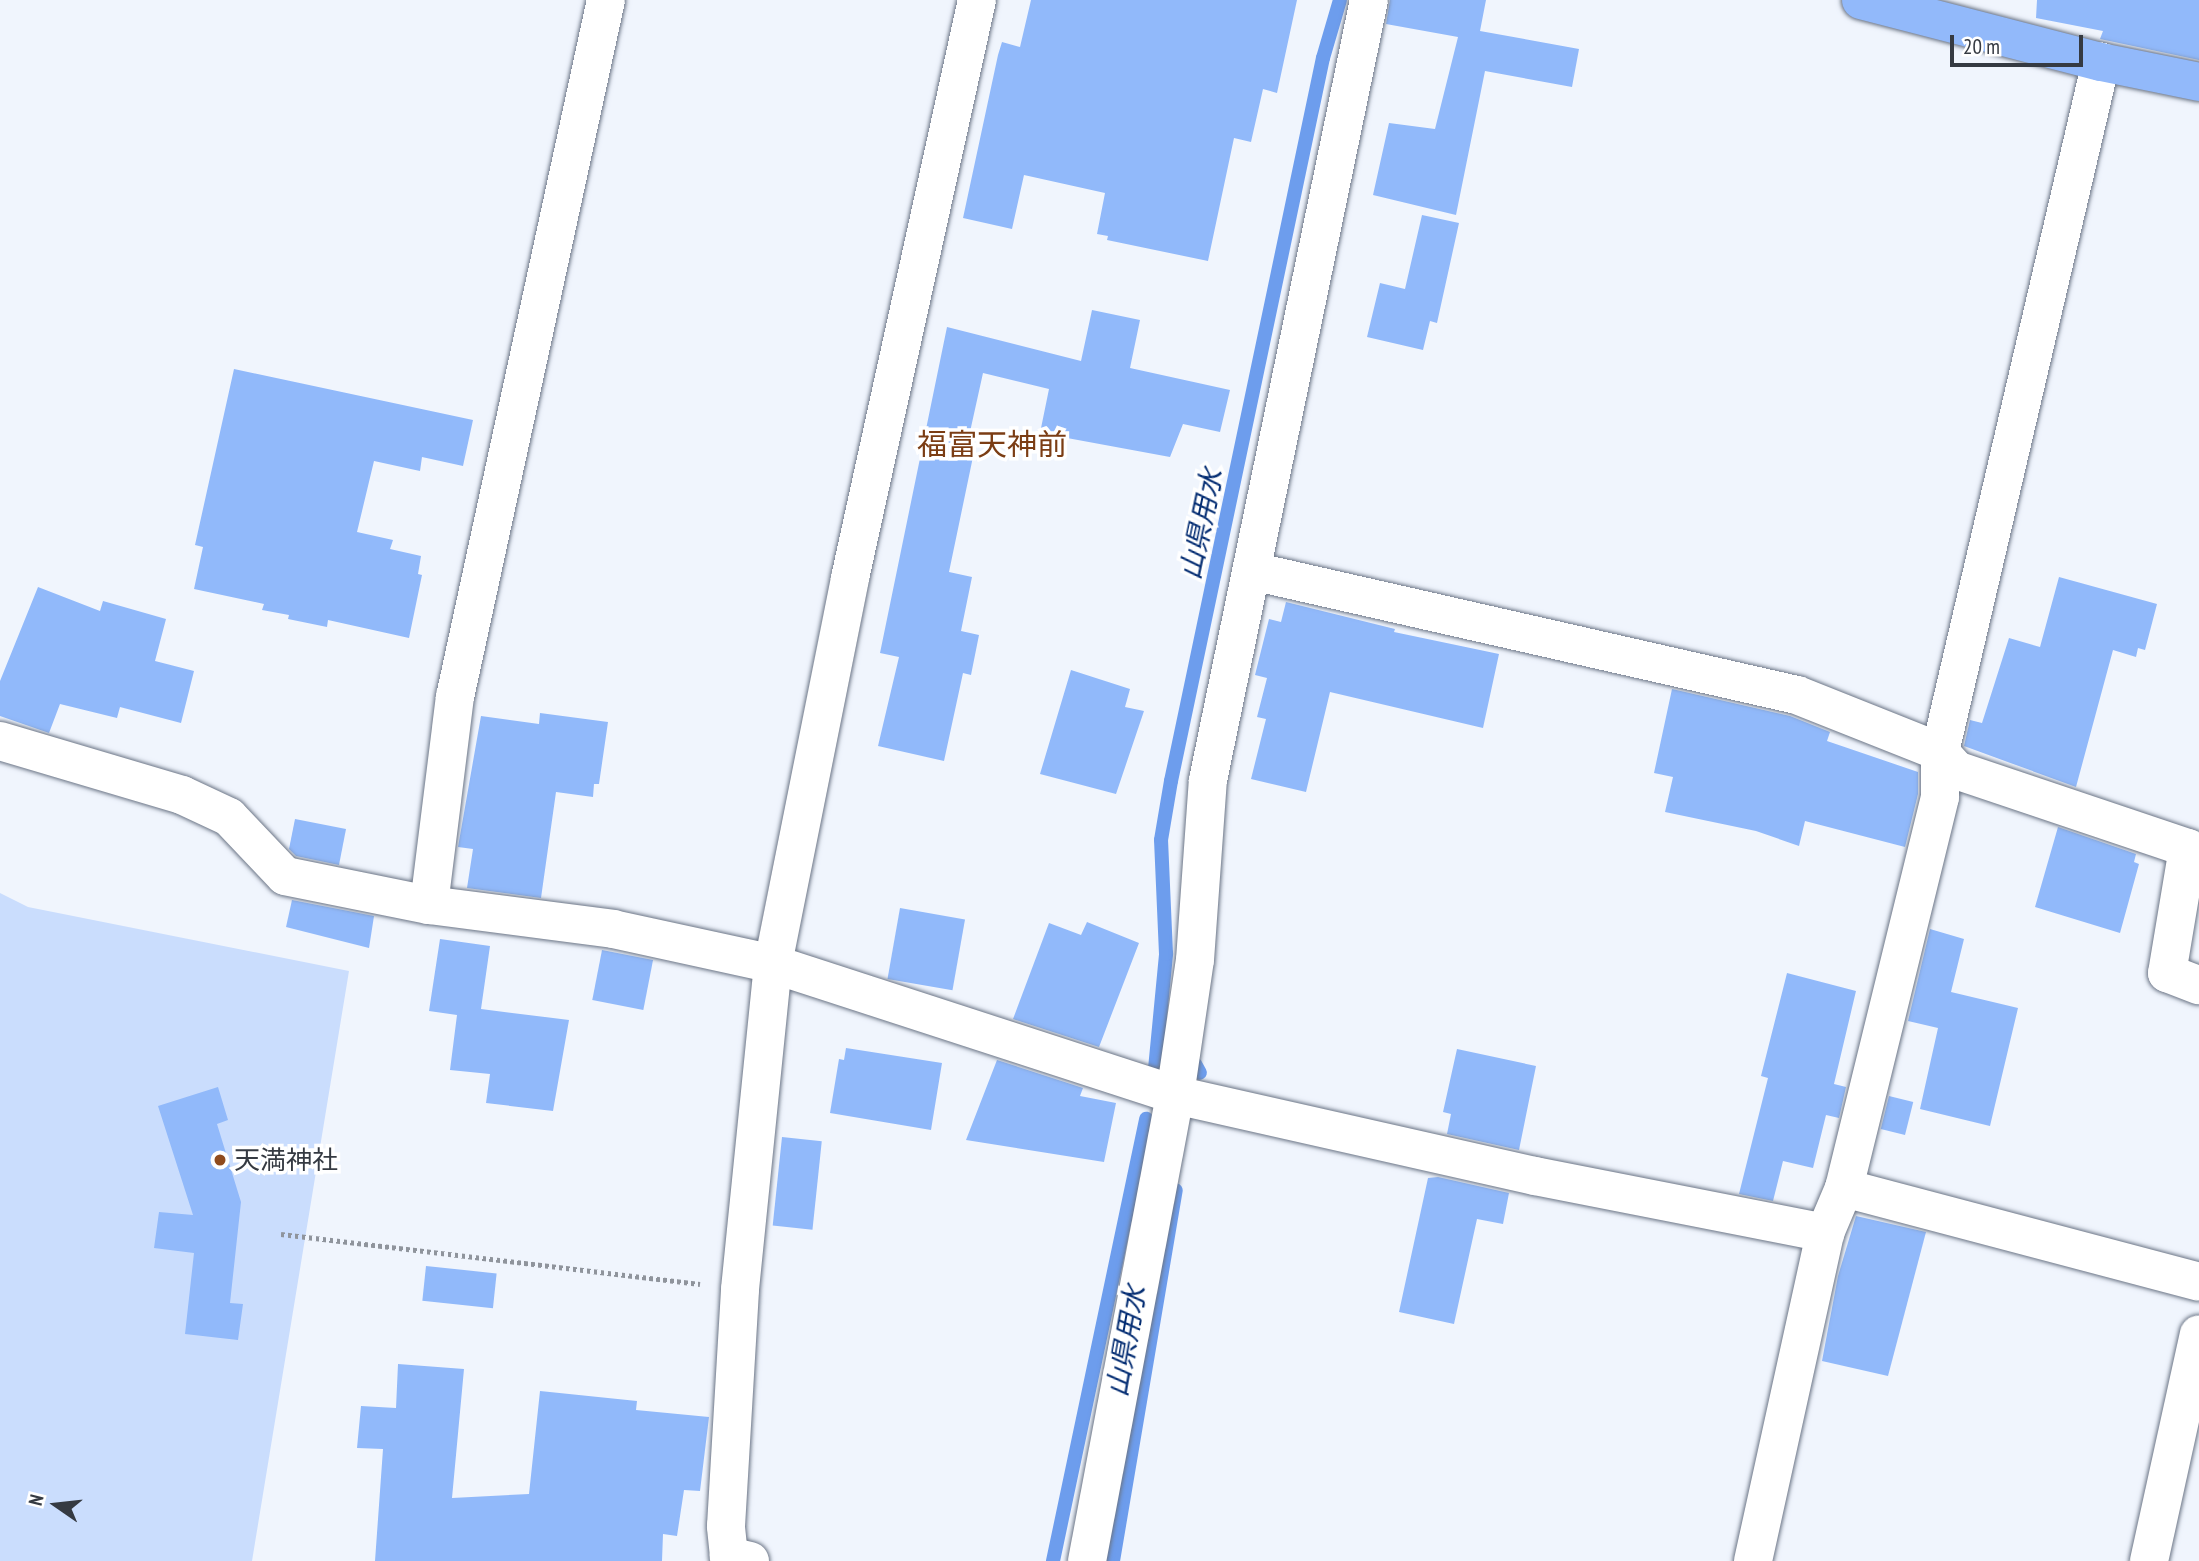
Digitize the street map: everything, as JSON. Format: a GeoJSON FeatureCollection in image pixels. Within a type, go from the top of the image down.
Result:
{"type":"FeatureCollection","features":[{"type":"Feature","properties":{"kind":"main road"},"geometry":{"type":"LineString","coordinates":[[1861,0],[2101,62],[2199,82]]}},
{"type":"Feature","properties":{"kind":"street"},"geometry":{"type":"LineString","coordinates":[[429,905],[455,697],[606,0]]}},
{"type":"Feature","properties":{"kind":"street"},"geometry":{"type":"LineString","coordinates":[[750,1561],[729,1556],[726,1527],[740,1289],[773,964],[850,578],[977,0]]}},
{"type":"Feature","properties":{"kind":"street"},"geometry":{"type":"LineString","coordinates":[[1087,1561],[1175,1095],[1195,960],[1208,780],[1369,0]]}},
{"type":"Feature","properties":{"kind":"street"},"geometry":{"type":"LineString","coordinates":[[1753,1561],[1825,1233],[1844,1188],[1940,797],[1940,752],[2101,62]]}},
{"type":"Feature","properties":{"kind":"street"},"geometry":{"type":"LineString","coordinates":[[1252,570],[1797,695],[1940,752],[1956,770],[2188,848],[2167,973],[2199,985]]}},
{"type":"Feature","properties":{"kind":"street"},"geometry":{"type":"LineString","coordinates":[[0,741],[182,794],[229,817],[285,876],[429,905],[613,929],[773,964],[1175,1095],[1535,1176],[1825,1233]]}},
{"type":"Feature","properties":{"kind":"street"},"geometry":{"type":"LineString","coordinates":[[1844,1188],[2199,1282]]}},
{"type":"Feature","properties":{"kind":"street"},"geometry":{"type":"LineString","coordinates":[[2149,1561],[2199,1335]]}},
{"type":"Feature","properties":{"kind":"path"},"geometry":{"type":"LineString","coordinates":[[281,1234],[740,1289]]}},
{"type":"Feature","properties":{"kind":"shaded area"},"geometry":{"type":"Polygon","coordinates":[[[0,893],[28,907],[349,971],[252,1561],[0,1561],[0,893]]]}},
{"type":"Feature","properties":{"kind":"building"},"geometry":{"type":"Polygon","coordinates":[[[1031,0],[1297,0],[1277,93],[1263,89],[1251,142],[1234,138],[1208,261],[1107,240],[1108,236],[1097,234],[1105,193],[1024,175],[1012,229],[963,218],[1002,42],[1020,47],[1031,0]]]}},
{"type":"Feature","properties":{"kind":"building"},"geometry":{"type":"Polygon","coordinates":[[[1390,0],[1486,0],[1480,31],[1579,49],[1572,87],[1485,71],[1456,215],[1373,195],[1389,123],[1435,129],[1458,37],[1386,24],[1390,0]]]}},
{"type":"Feature","properties":{"kind":"building"},"geometry":{"type":"Polygon","coordinates":[[[2037,0],[2199,0],[2199,60],[2100,39],[2103,31],[2036,18],[2037,0]]]}},
{"type":"Feature","properties":{"kind":"building"},"geometry":{"type":"Polygon","coordinates":[[[1422,215],[1459,223],[1437,323],[1430,321],[1423,350],[1367,337],[1380,283],[1405,289],[1422,215]]]}},
{"type":"Feature","properties":{"kind":"building"},"geometry":{"type":"Polygon","coordinates":[[[1092,310],[1140,320],[1130,368],[1230,390],[1220,432],[1183,424],[1170,457],[1040,433],[1049,389],[983,373],[966,450],[974,452],[949,572],[972,577],[961,631],[979,635],[971,675],[963,673],[944,761],[878,746],[899,657],[880,653],[947,327],[1081,361],[1092,310]]]}},
{"type":"Feature","properties":{"kind":"building"},"geometry":{"type":"Polygon","coordinates":[[[234,369],[473,420],[463,466],[422,457],[420,471],[374,461],[357,532],[393,540],[390,549],[421,556],[418,574],[422,575],[409,638],[328,620],[327,627],[288,619],[289,615],[262,610],[264,604],[194,589],[203,547],[195,545],[234,369]]]}},
{"type":"Feature","properties":{"kind":"building"},"geometry":{"type":"Polygon","coordinates":[[[2059,577],[2157,604],[2145,650],[2138,648],[2136,657],[2113,650],[2076,787],[1964,746],[1970,720],[1982,723],[2009,638],[2040,647],[2059,577]]]}},
{"type":"Feature","properties":{"kind":"building"},"geometry":{"type":"Polygon","coordinates":[[[38,587],[100,611],[103,601],[166,619],[155,661],[194,671],[181,723],[120,707],[117,718],[60,704],[49,733],[0,716],[0,681],[38,587]]]}},
{"type":"Feature","properties":{"kind":"building"},"geometry":{"type":"Polygon","coordinates":[[[1286,602],[1395,629],[1394,632],[1499,654],[1483,728],[1330,692],[1306,792],[1251,779],[1266,719],[1257,717],[1267,678],[1255,675],[1269,619],[1281,622],[1286,602]]]}},
{"type":"Feature","properties":{"kind":"building"},"geometry":{"type":"Polygon","coordinates":[[[1071,670],[1130,689],[1125,707],[1144,711],[1116,794],[1040,774],[1071,670]]]}},
{"type":"Feature","properties":{"kind":"building"},"geometry":{"type":"Polygon","coordinates":[[[1672,689],[1790,716],[1830,732],[1827,741],[1918,772],[1918,794],[1905,847],[1805,821],[1799,846],[1756,831],[1665,812],[1673,777],[1654,773],[1672,689]]]}},
{"type":"Feature","properties":{"kind":"building"},"geometry":{"type":"Polygon","coordinates":[[[540,713],[608,722],[599,784],[594,784],[593,797],[556,792],[541,898],[467,888],[473,849],[458,847],[481,716],[539,724],[540,713]]]}},
{"type":"Feature","properties":{"kind":"building"},"geometry":{"type":"Polygon","coordinates":[[[295,819],[346,829],[339,865],[296,856],[289,849],[295,819]]]}},
{"type":"Feature","properties":{"kind":"building"},"geometry":{"type":"Polygon","coordinates":[[[2058,827],[2136,854],[2134,862],[2139,864],[2120,933],[2035,907],[2058,827]]]}},
{"type":"Feature","properties":{"kind":"building"},"geometry":{"type":"Polygon","coordinates":[[[292,900],[374,916],[369,948],[286,927],[292,900]]]}},
{"type":"Feature","properties":{"kind":"building"},"geometry":{"type":"Polygon","coordinates":[[[900,908],[965,919],[952,990],[887,979],[900,908]]]}},
{"type":"Feature","properties":{"kind":"building"},"geometry":{"type":"Polygon","coordinates":[[[1087,922],[1139,943],[1099,1047],[1013,1019],[1049,923],[1081,935],[1087,922]]]}},
{"type":"Feature","properties":{"kind":"building"},"geometry":{"type":"Polygon","coordinates":[[[1930,929],[1964,939],[1951,992],[2018,1008],[1990,1126],[1920,1109],[1938,1028],[1908,1021],[1930,929]]]}},
{"type":"Feature","properties":{"kind":"building"},"geometry":{"type":"Polygon","coordinates":[[[440,939],[490,946],[481,1009],[569,1020],[553,1111],[486,1103],[490,1074],[450,1070],[457,1015],[429,1011],[440,939]]]}},
{"type":"Feature","properties":{"kind":"building"},"geometry":{"type":"Polygon","coordinates":[[[602,950],[653,960],[643,1010],[592,1000],[602,950]]]}},
{"type":"Feature","properties":{"kind":"building"},"geometry":{"type":"Polygon","coordinates":[[[1787,973],[1856,991],[1834,1084],[1846,1087],[1839,1118],[1826,1115],[1813,1168],[1783,1161],[1773,1201],[1739,1194],[1768,1078],[1761,1076],[1787,973]]]}},
{"type":"Feature","properties":{"kind":"building"},"geometry":{"type":"Polygon","coordinates":[[[846,1048],[942,1063],[931,1130],[830,1113],[839,1059],[844,1060],[846,1048]]]}},
{"type":"Feature","properties":{"kind":"building"},"geometry":{"type":"Polygon","coordinates":[[[1457,1049],[1536,1066],[1519,1150],[1447,1134],[1451,1114],[1443,1112],[1457,1049]]]}},
{"type":"Feature","properties":{"kind":"building"},"geometry":{"type":"Polygon","coordinates":[[[997,1060],[1083,1088],[1080,1096],[1116,1103],[1104,1162],[966,1140],[997,1060]]]}},
{"type":"Feature","properties":{"kind":"building"},"geometry":{"type":"Polygon","coordinates":[[[218,1087],[228,1120],[217,1124],[241,1202],[230,1303],[243,1304],[238,1340],[185,1334],[194,1253],[154,1248],[159,1212],[193,1215],[158,1106],[218,1087]]]}},
{"type":"Feature","properties":{"kind":"building"},"geometry":{"type":"Polygon","coordinates":[[[1889,1096],[1913,1102],[1905,1135],[1881,1129],[1889,1096]]]}},
{"type":"Feature","properties":{"kind":"building"},"geometry":{"type":"Polygon","coordinates":[[[782,1137],[822,1141],[812,1230],[773,1226],[782,1137]]]}},
{"type":"Feature","properties":{"kind":"building"},"geometry":{"type":"Polygon","coordinates":[[[1438,1177],[1509,1193],[1503,1224],[1477,1219],[1454,1324],[1399,1312],[1428,1178],[1438,1177]]]}},
{"type":"Feature","properties":{"kind":"building"},"geometry":{"type":"Polygon","coordinates":[[[1856,1216],[1926,1232],[1888,1376],[1822,1361],[1838,1276],[1856,1216]]]}},
{"type":"Feature","properties":{"kind":"building"},"geometry":{"type":"Polygon","coordinates":[[[426,1266],[497,1273],[493,1308],[422,1301],[426,1266]]]}},
{"type":"Feature","properties":{"kind":"building"},"geometry":{"type":"Polygon","coordinates":[[[398,1364],[464,1369],[452,1498],[529,1494],[540,1391],[637,1401],[636,1410],[709,1417],[700,1491],[684,1490],[677,1536],[663,1534],[662,1561],[375,1561],[383,1449],[357,1448],[361,1406],[396,1408],[398,1364]]]}},
{"type":"Feature","properties":{"kind":"waterway","name":"山県用水"},"geometry":{"type":"LineString","coordinates":[[1155,1069],[1166,954],[1161,840],[1171,781],[1323,58],[1340,0]]}},
{"type":"Feature","properties":{"kind":"waterway","name":"山県用水"},"geometry":{"type":"LineString","coordinates":[[1195,1064],[1200,1073]]}},
{"type":"Feature","properties":{"kind":"waterway"},"geometry":{"type":"LineString","coordinates":[[1053,1561],[1146,1119]]}},
{"type":"Feature","properties":{"kind":"waterway","name":"山県用水"},"geometry":{"type":"LineString","coordinates":[[1113,1561],[1176,1190]]}},
{"type":"Feature","properties":{"kind":"place","name":"天満神社"},"geometry":{"type":"Point","coordinates":[220,1160]}},
{"type":"Feature","properties":{"kind":"district","name":"福富天神前"},"geometry":{"type":"Point","coordinates":[992,444]}}]}
